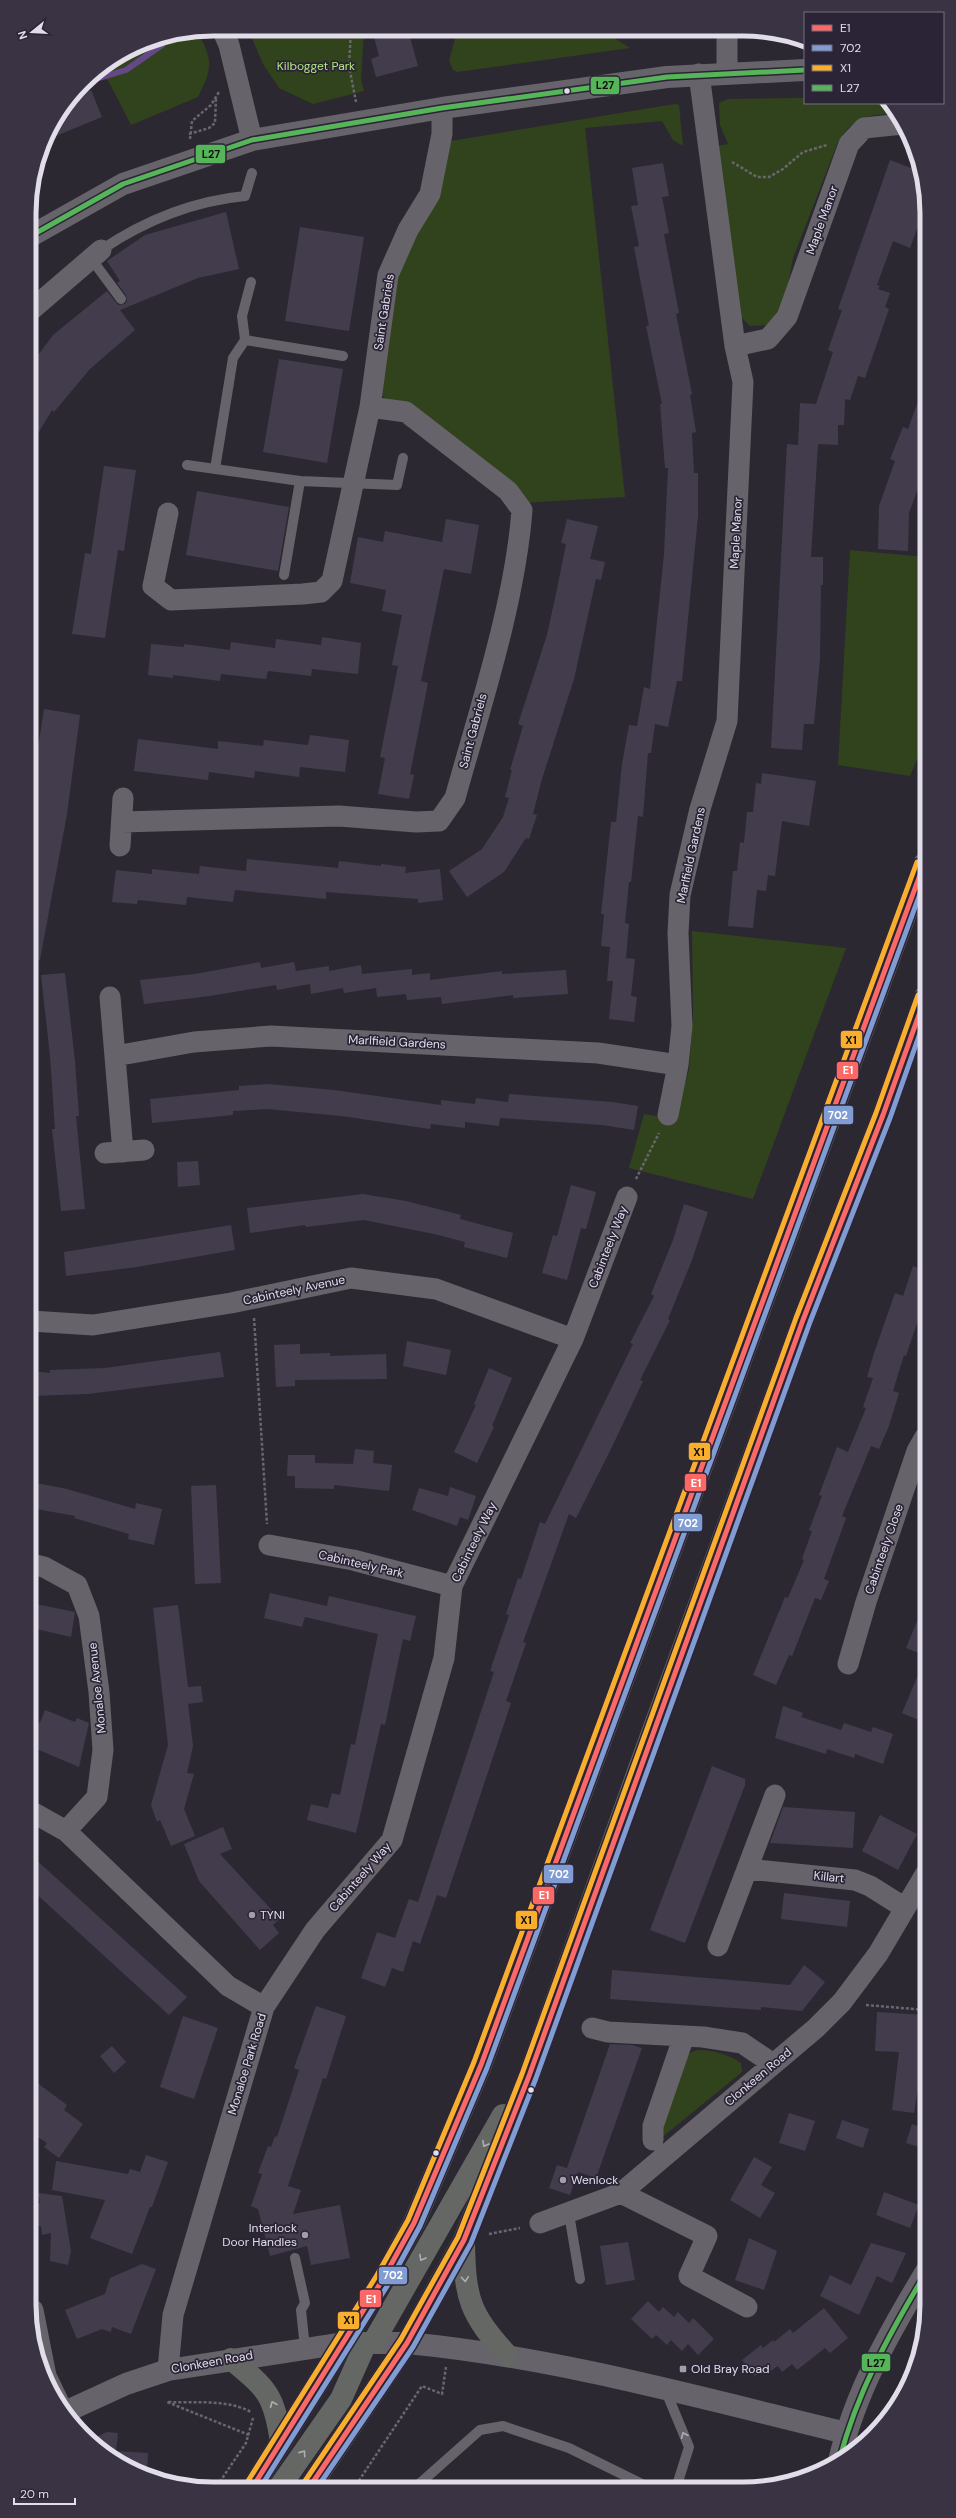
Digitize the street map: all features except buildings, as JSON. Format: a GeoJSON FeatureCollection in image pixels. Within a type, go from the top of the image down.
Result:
{"type":"FeatureCollection","features":[{"type":"Feature","properties":{"kind":"highway"},"geometry":{"type":"LineString","coordinates":[[256,2482],[383,2278],[414,2223],[481,2065],[920,875]]}},
{"type":"Feature","properties":{"kind":"highway"},"geometry":{"type":"LineString","coordinates":[[314,2482],[407,2342],[464,2240],[529,2076],[642,1759],[920,1010]]}},
{"type":"Feature","properties":{"kind":"highway"},"geometry":{"type":"LineString","coordinates":[[284,2482],[341,2399],[370,2343],[496,2125],[529,2076]]}},
{"type":"Feature","properties":{"kind":"highway"},"geometry":{"type":"LineString","coordinates":[[464,2240],[465,2283],[469,2303],[485,2331],[508,2356]]}},
{"type":"Feature","properties":{"kind":"highway"},"geometry":{"type":"LineString","coordinates":[[230,2359],[253,2378],[270,2397],[277,2412],[281,2442]]}},
{"type":"Feature","properties":{"kind":"street"},"geometry":{"type":"LineString","coordinates":[[225,36],[229,45],[252,140]]}},
{"type":"Feature","properties":{"kind":"street"},"geometry":{"type":"LineString","coordinates":[[727,36],[727,73]]}},
{"type":"Feature","properties":{"kind":"street"},"geometry":{"type":"LineString","coordinates":[[36,234],[123,184],[252,140],[442,108],[699,74],[804,70]]}},
{"type":"Feature","properties":{"kind":"street","name":"Maple Manor"},"geometry":{"type":"LineString","coordinates":[[699,74],[735,346],[743,382],[727,721]]}},
{"type":"Feature","properties":{"kind":"street","name":"Saint Gabriels"},"geometry":{"type":"LineString","coordinates":[[168,513],[153,586],[172,600],[321,592],[332,581],[355,485],[370,407],[388,275],[408,230],[430,194],[442,134],[442,108]]}},
{"type":"Feature","properties":{"kind":"street","name":"Maple Manor"},"geometry":{"type":"LineString","coordinates":[[735,346],[768,339],[786,317],[850,144],[864,128],[896,125]]}},
{"type":"Feature","properties":{"kind":"street"},"geometry":{"type":"LineString","coordinates":[[36,306],[95,253]]}},
{"type":"Feature","properties":{"kind":"street","name":"Saint Gabriels"},"geometry":{"type":"LineString","coordinates":[[122,822],[339,816],[416,822],[439,821],[455,798],[505,610],[520,534],[522,510],[508,491],[406,412],[370,407]]}},
{"type":"Feature","properties":{"kind":"street","name":"Marlfield Gardens"},"geometry":{"type":"LineString","coordinates":[[668,1115],[678,1065],[682,1026],[678,933],[680,895],[700,809],[727,721]]}},
{"type":"Feature","properties":{"kind":"street"},"geometry":{"type":"LineString","coordinates":[[120,846],[123,798]]}},
{"type":"Feature","properties":{"kind":"street"},"geometry":{"type":"LineString","coordinates":[[110,996],[115,1056],[114,1152],[144,1150]]}},
{"type":"Feature","properties":{"kind":"street","name":"Marlfield Gardens"},"geometry":{"type":"LineString","coordinates":[[115,1056],[194,1042],[270,1036],[598,1053],[678,1065]]}},
{"type":"Feature","properties":{"kind":"street","name":"Cabinteely Way"},"geometry":{"type":"LineString","coordinates":[[264,2007],[315,1930],[392,1840],[444,1658],[452,1586],[573,1339],[627,1197]]}},
{"type":"Feature","properties":{"kind":"street","name":"Cabinteely Avenue"},"geometry":{"type":"LineString","coordinates":[[36,1321],[93,1324],[253,1298],[351,1278],[436,1289],[573,1339]]}},
{"type":"Feature","properties":{"kind":"street","name":"Cabinteely Close"},"geometry":{"type":"LineString","coordinates":[[848,1664],[866,1602],[914,1459],[920,1447]]}},
{"type":"Feature","properties":{"kind":"street","name":"Cabinteely Park"},"geometry":{"type":"LineString","coordinates":[[269,1545],[353,1560],[452,1586]]}},
{"type":"Feature","properties":{"kind":"street","name":"Monaloe Avenue"},"geometry":{"type":"LineString","coordinates":[[36,1565],[44,1567],[77,1585],[89,1616],[99,1692],[103,1750],[97,1797],[66,1831]]}},
{"type":"Feature","properties":{"kind":"street"},"geometry":{"type":"LineString","coordinates":[[718,1946],[774,1796]]}},
{"type":"Feature","properties":{"kind":"street","name":"Monaloe Park Road"},"geometry":{"type":"LineString","coordinates":[[36,1814],[66,1831],[228,1986],[264,2007],[173,2315],[168,2370]]}},
{"type":"Feature","properties":{"kind":"street","name":"Killart"},"geometry":{"type":"LineString","coordinates":[[747,1869],[855,1880],[870,1886],[904,1908]]}},
{"type":"Feature","properties":{"kind":"street","name":"Clonkeen Road"},"geometry":{"type":"LineString","coordinates":[[540,2223],[569,2214],[621,2193],[773,2064],[842,2002],[878,1954],[920,1883]]}},
{"type":"Feature","properties":{"kind":"street"},"geometry":{"type":"LineString","coordinates":[[592,2028],[608,2032],[684,2036],[742,2043],[773,2064]]}},
{"type":"Feature","properties":{"kind":"street"},"geometry":{"type":"LineString","coordinates":[[653,2140],[653,2126],[684,2036]]}},
{"type":"Feature","properties":{"kind":"street"},"geometry":{"type":"LineString","coordinates":[[621,2193],[707,2236],[689,2276],[748,2307]]}},
{"type":"Feature","properties":{"kind":"street"},"geometry":{"type":"LineString","coordinates":[[841,2452],[846,2432],[874,2362],[920,2281]]}},
{"type":"Feature","properties":{"kind":"street","name":"Clonkeen Road"},"geometry":{"type":"LineString","coordinates":[[71,2410],[139,2379],[168,2370],[344,2342],[407,2342],[508,2356],[665,2390],[846,2432]]}},
{"type":"Feature","properties":{"kind":"lane"},"geometry":{"type":"LineString","coordinates":[[121,299],[95,253],[129,231],[173,212],[217,198],[245,196],[252,173]]}},
{"type":"Feature","properties":{"kind":"lane"},"geometry":{"type":"LineString","coordinates":[[215,469],[233,358],[245,340],[242,316],[251,282]]}},
{"type":"Feature","properties":{"kind":"lane"},"geometry":{"type":"LineString","coordinates":[[245,340],[342,356]]}},
{"type":"Feature","properties":{"kind":"lane"},"geometry":{"type":"LineString","coordinates":[[187,465],[300,481],[355,485],[397,485],[403,458]]}},
{"type":"Feature","properties":{"kind":"lane"},"geometry":{"type":"LineString","coordinates":[[284,575],[300,481]]}},
{"type":"Feature","properties":{"kind":"lane"},"geometry":{"type":"LineString","coordinates":[[569,2214],[580,2279]]}},
{"type":"Feature","properties":{"kind":"lane"},"geometry":{"type":"LineString","coordinates":[[295,2258],[305,2304],[301,2310],[305,2348]]}},
{"type":"Feature","properties":{"kind":"lane"},"geometry":{"type":"LineString","coordinates":[[665,2390],[689,2447],[678,2482]]}},
{"type":"Feature","properties":{"kind":"lane"},"geometry":{"type":"LineString","coordinates":[[422,2482],[480,2430],[503,2426],[569,2448],[638,2482]]}},
{"type":"Feature","properties":{"kind":"path"},"geometry":{"type":"LineString","coordinates":[[351,36],[349,66],[354,96]]}},
{"type":"Feature","properties":{"kind":"path"},"geometry":{"type":"LineString","coordinates":[[189,134],[209,128],[215,123],[216,98],[192,121],[189,134],[190,139]]}},
{"type":"Feature","properties":{"kind":"path"},"geometry":{"type":"LineString","coordinates":[[730,160],[757,177],[769,177],[783,169],[803,152],[823,146],[850,144]]}},
{"type":"Feature","properties":{"kind":"path"},"geometry":{"type":"LineString","coordinates":[[627,1197],[668,1115]]}},
{"type":"Feature","properties":{"kind":"path"},"geometry":{"type":"LineString","coordinates":[[253,1298],[269,1545]]}},
{"type":"Feature","properties":{"kind":"path"},"geometry":{"type":"LineString","coordinates":[[842,2002],[920,2009]]}},
{"type":"Feature","properties":{"kind":"path"},"geometry":{"type":"LineString","coordinates":[[464,2240],[540,2223]]}},
{"type":"Feature","properties":{"kind":"path"},"geometry":{"type":"LineString","coordinates":[[359,2482],[422,2386],[442,2394],[450,2347]]}},
{"type":"Feature","properties":{"kind":"path"},"geometry":{"type":"LineString","coordinates":[[220,2482],[249,2435],[254,2418],[251,2412],[244,2407],[167,2402],[249,2435]]}},
{"type":"Feature","properties":{"kind":"green space"},"geometry":{"type":"Polygon","coordinates":[[[199,36],[206,50],[209,64],[208,72],[198,97],[131,125],[109,82],[103,75],[124,60],[156,45],[178,39],[199,36]]]}},
{"type":"Feature","properties":{"kind":"green space","name":"Kilbogget Park"},"geometry":{"type":"Polygon","coordinates":[[[251,36],[364,36],[361,80],[364,91],[313,104],[279,88],[263,64],[251,36]]]}},
{"type":"Feature","properties":{"kind":"green space"},"geometry":{"type":"Polygon","coordinates":[[[456,36],[611,36],[630,48],[457,72],[453,70],[449,61],[456,36]]]}},
{"type":"Feature","properties":{"kind":"green space"},"geometry":{"type":"Polygon","coordinates":[[[804,98],[804,104],[882,104],[890,114],[869,116],[855,122],[849,127],[838,142],[793,258],[783,312],[766,325],[750,326],[740,316],[717,146],[728,144],[720,125],[719,103],[728,99],[804,98]]]}},
{"type":"Feature","properties":{"kind":"green space"},"geometry":{"type":"Polygon","coordinates":[[[675,104],[679,105],[683,146],[673,140],[662,121],[585,128],[625,497],[520,503],[381,395],[379,370],[402,259],[442,173],[451,141],[675,104]]]}},
{"type":"Feature","properties":{"kind":"green space"},"geometry":{"type":"Polygon","coordinates":[[[850,550],[920,557],[920,752],[910,776],[838,765],[850,550]]]}},
{"type":"Feature","properties":{"kind":"green space"},"geometry":{"type":"Polygon","coordinates":[[[692,931],[846,948],[753,1199],[629,1168],[644,1114],[673,1119],[689,1070],[693,1014],[692,931]]]}},
{"type":"Feature","properties":{"kind":"green space"},"geometry":{"type":"Polygon","coordinates":[[[697,2050],[720,2053],[731,2057],[741,2063],[742,2072],[660,2139],[683,2056],[697,2050]]]}},
{"type":"Feature","properties":{"kind":"waterway"},"geometry":{"type":"LineString","coordinates":[[98,78],[126,70],[163,43]]}},
{"type":"Feature","properties":{"kind":"transit line","name":"L27"},"geometry":{"type":"LineString","coordinates":[[36,233],[123,184],[252,140],[442,108],[667,77],[804,70]]}},
{"type":"Feature","properties":{"kind":"transit line","name":"X1"},"geometry":{"type":"LineString","coordinates":[[248,2481],[377,2275],[408,2220],[474,2062],[917,862]]}},
{"type":"Feature","properties":{"kind":"transit line","name":"E1"},"geometry":{"type":"LineString","coordinates":[[256,2482],[383,2279],[414,2223],[481,2065],[920,875]]}},
{"type":"Feature","properties":{"kind":"transit line","name":"702"},"geometry":{"type":"LineString","coordinates":[[264,2482],[389,2283],[420,2226],[487,2068],[920,894]]}},
{"type":"Feature","properties":{"kind":"transit line","name":"X1"},"geometry":{"type":"LineString","coordinates":[[305,2481],[401,2339],[458,2237],[522,2074],[796,1318],[876,1113],[918,995]]}},
{"type":"Feature","properties":{"kind":"transit line","name":"E1"},"geometry":{"type":"LineString","coordinates":[[313,2482],[407,2343],[464,2240],[529,2076],[803,1320],[883,1115],[920,1012]]}},
{"type":"Feature","properties":{"kind":"transit line","name":"702"},"geometry":{"type":"LineString","coordinates":[[321,2482],[413,2347],[471,2243],[536,2078],[810,1322],[890,1118],[920,1033]]}},
{"type":"Feature","properties":{"kind":"transit line","name":"L27"},"geometry":{"type":"LineString","coordinates":[[842,2452],[855,2411],[876,2363],[920,2283]]}},
{"type":"Feature","properties":{"kind":"place","name":"TYNI"},"geometry":{"type":"Point","coordinates":[252,1915]}},
{"type":"Feature","properties":{"kind":"place","name":"Wenlock"},"geometry":{"type":"Point","coordinates":[563,2180]}},
{"type":"Feature","properties":{"kind":"place","name":"Interlock Door Handles"},"geometry":{"type":"Point","coordinates":[305,2235]}},
{"type":"Feature","properties":{"kind":"place","name":"Old Bray Road"},"geometry":{"type":"Point","coordinates":[683,2369]}}]}
